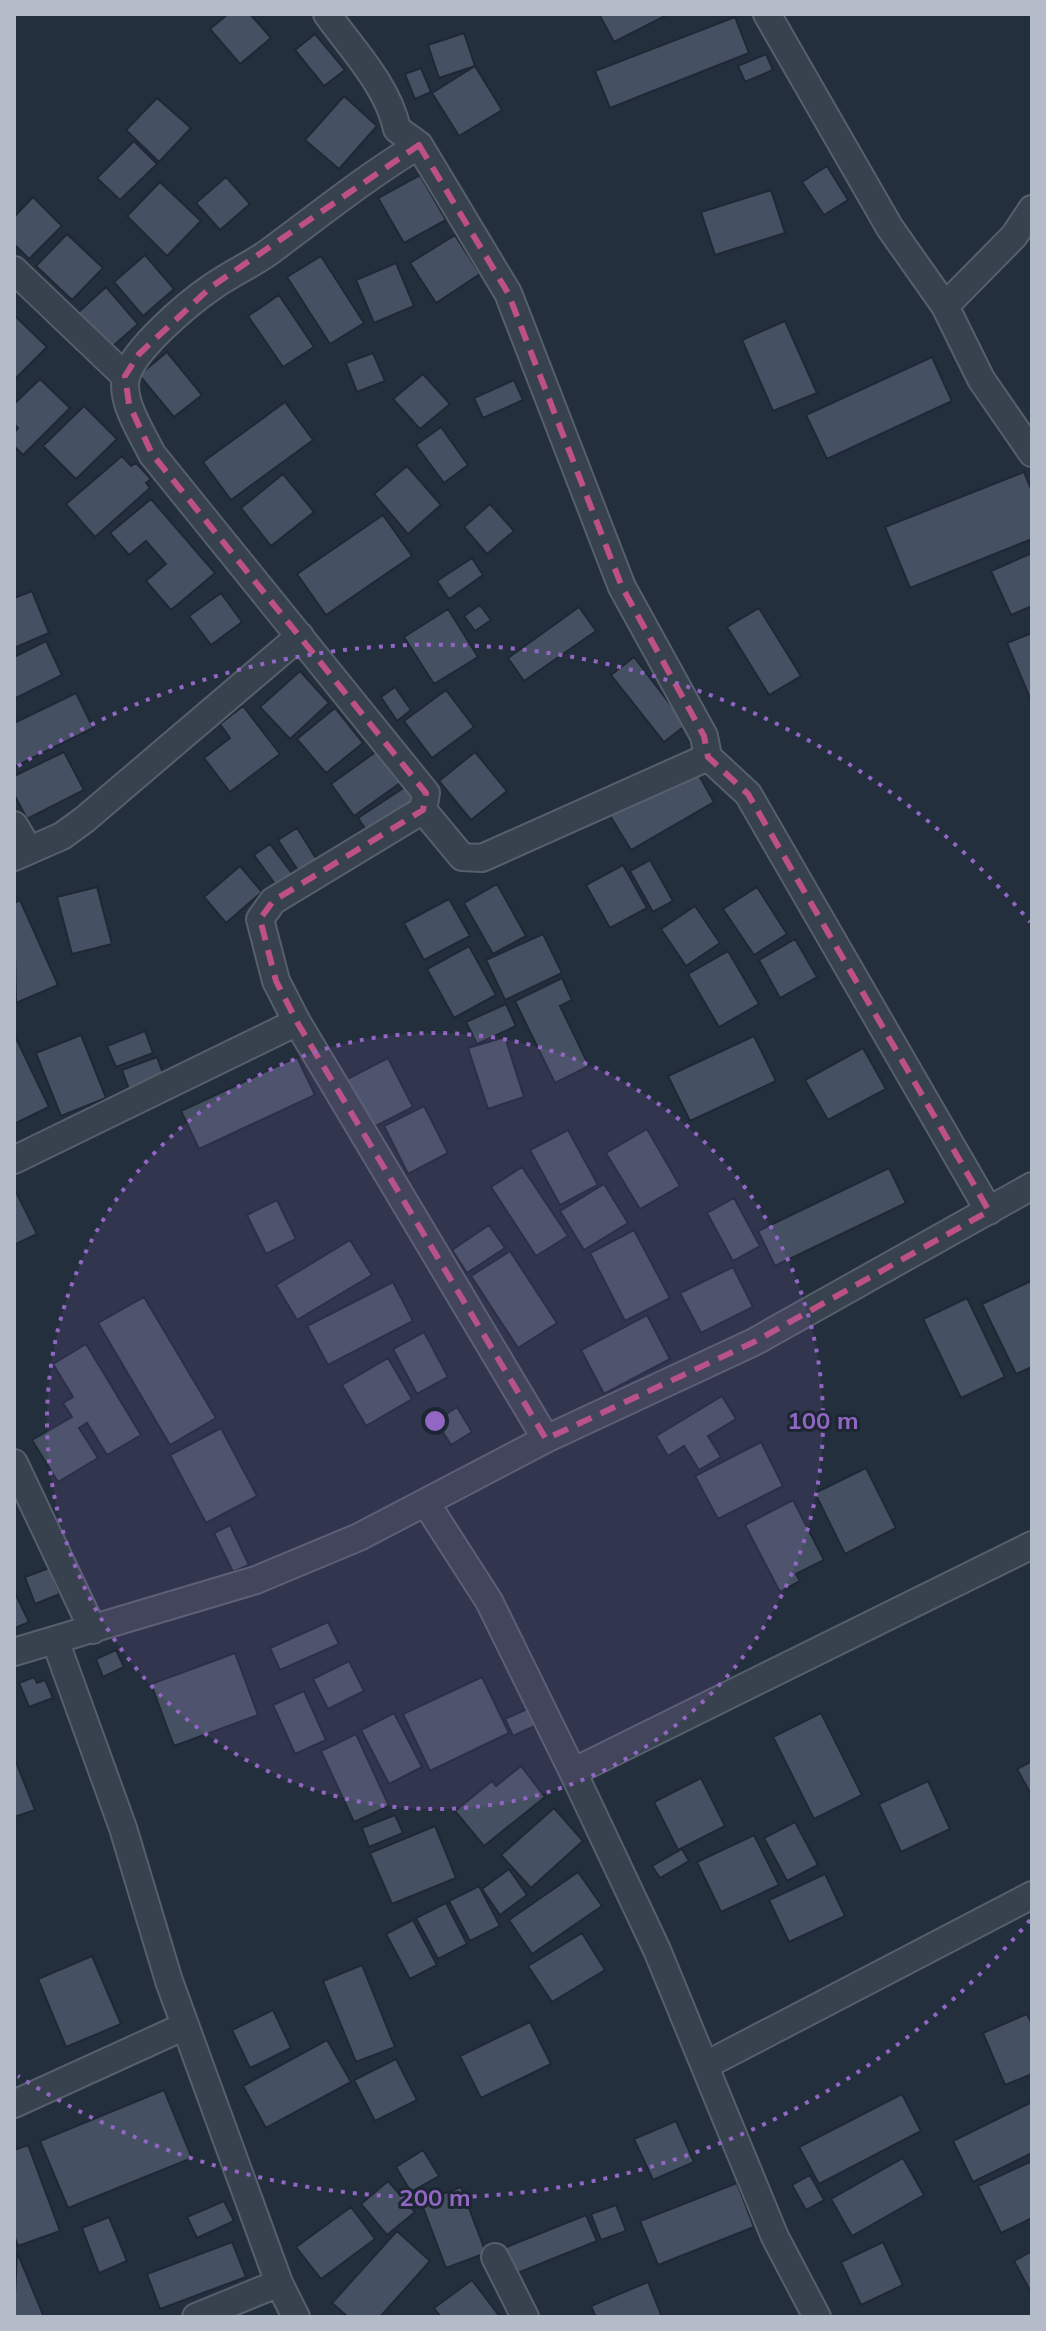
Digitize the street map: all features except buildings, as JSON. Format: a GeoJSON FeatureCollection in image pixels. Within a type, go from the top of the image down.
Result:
{"type":"FeatureCollection","features":[{"type":"Feature","properties":{"kind":"street"},"geometry":{"type":"LineString","coordinates":[[327,14],[377,83],[397,129],[419,145],[508,293],[622,587],[704,736],[708,757],[748,794],[989,1211]]}},
{"type":"Feature","properties":{"kind":"street"},"geometry":{"type":"LineString","coordinates":[[767,14],[890,228],[945,306],[981,379],[1032,453]]}},
{"type":"Feature","properties":{"kind":"street"},"geometry":{"type":"LineString","coordinates":[[125,376],[139,354],[211,287],[265,255],[373,173],[419,145]]}},
{"type":"Feature","properties":{"kind":"street"},"geometry":{"type":"LineString","coordinates":[[945,306],[1014,236],[1032,209]]}},
{"type":"Feature","properties":{"kind":"street"},"geometry":{"type":"LineString","coordinates":[[14,270],[125,376],[129,404],[152,454],[426,793],[423,810],[273,901],[260,919],[276,981],[297,1022],[546,1439]]}},
{"type":"Feature","properties":{"kind":"street"},"geometry":{"type":"LineString","coordinates":[[14,825],[22,854],[62,836],[300,636]]}},
{"type":"Feature","properties":{"kind":"street"},"geometry":{"type":"LineString","coordinates":[[423,810],[462,857],[482,858],[708,757]]}},
{"type":"Feature","properties":{"kind":"street"},"geometry":{"type":"LineString","coordinates":[[14,1160],[297,1022]]}},
{"type":"Feature","properties":{"kind":"street"},"geometry":{"type":"LineString","coordinates":[[14,1652],[256,1580],[359,1537],[546,1439],[754,1342],[1032,1186]]}},
{"type":"Feature","properties":{"kind":"street"},"geometry":{"type":"LineString","coordinates":[[14,1463],[93,1630]]}},
{"type":"Feature","properties":{"kind":"street"},"geometry":{"type":"LineString","coordinates":[[426,1503],[489,1601],[573,1772],[657,1950],[775,2237],[817,2317]]}},
{"type":"Feature","properties":{"kind":"street"},"geometry":{"type":"LineString","coordinates":[[573,1772],[1032,1545]]}},
{"type":"Feature","properties":{"kind":"street"},"geometry":{"type":"LineString","coordinates":[[55,1640],[123,1828],[185,2026],[279,2283],[296,2317]]}},
{"type":"Feature","properties":{"kind":"street"},"geometry":{"type":"LineString","coordinates":[[706,2065],[1032,1895]]}},
{"type":"Feature","properties":{"kind":"street"},"geometry":{"type":"LineString","coordinates":[[14,2104],[185,2026]]}},
{"type":"Feature","properties":{"kind":"street"},"geometry":{"type":"LineString","coordinates":[[495,2257],[525,2317]]}},
{"type":"Feature","properties":{"kind":"street"},"geometry":{"type":"LineString","coordinates":[[196,2317],[279,2283]]}},
{"type":"Feature","properties":{"kind":"highlighted area"},"geometry":{"type":"Polygon","coordinates":[[[419,145],[508,293],[622,587],[704,736],[708,757],[748,794],[989,1211],[754,1342],[546,1439],[297,1022],[276,981],[260,919],[273,901],[423,810],[426,793],[152,454],[129,404],[125,376],[139,354],[211,287],[419,145]]]}}]}
